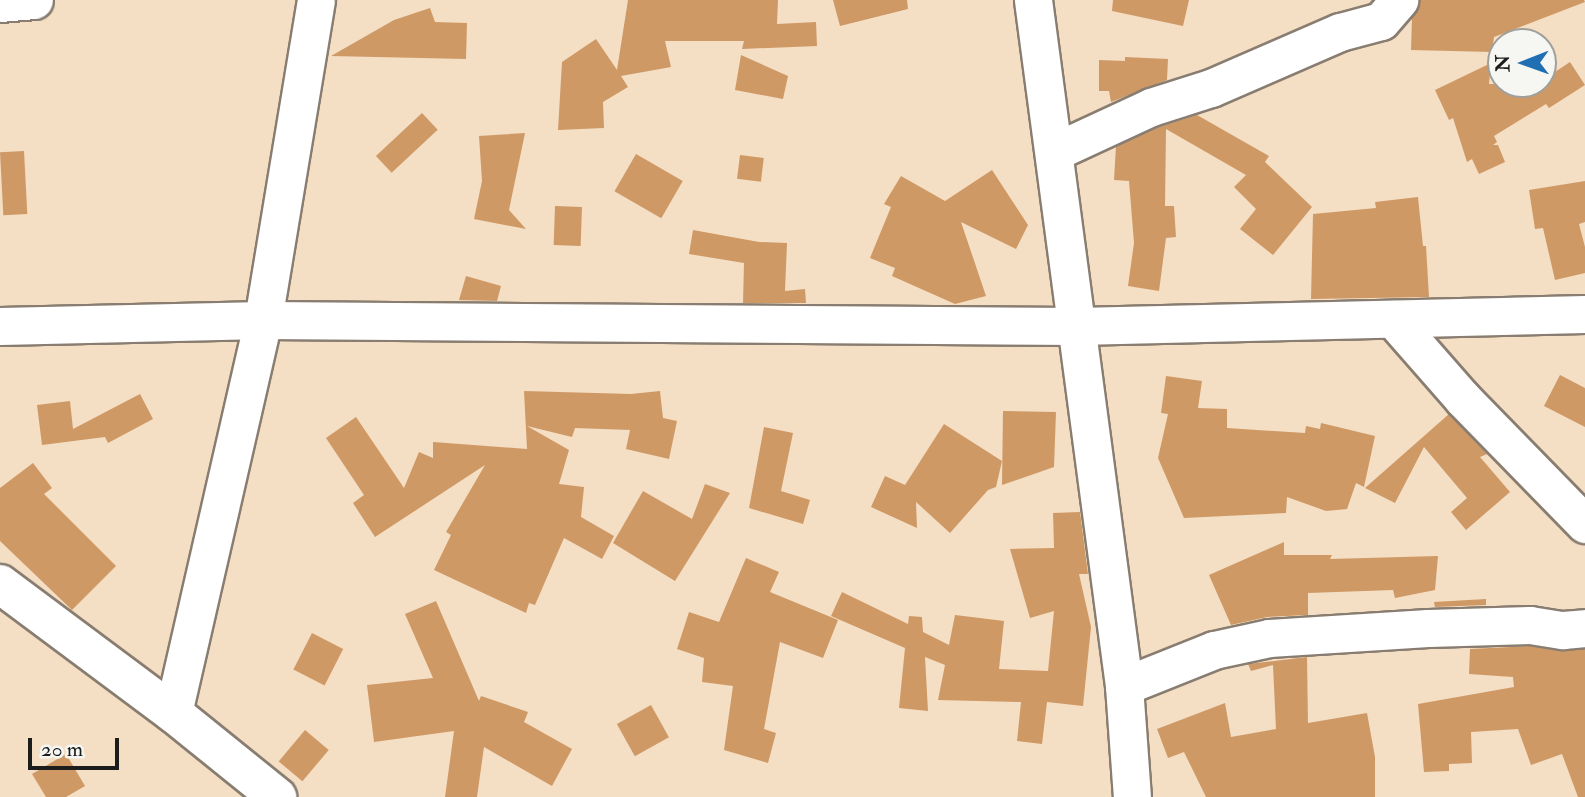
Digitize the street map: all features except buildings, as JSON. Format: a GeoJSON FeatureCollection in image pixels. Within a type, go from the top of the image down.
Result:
{"type":"FeatureCollection","features":[{"type":"Feature","properties":{"kind":"street"},"geometry":{"type":"LineString","coordinates":[[0,3],[34,0]]}},
{"type":"Feature","properties":{"kind":"street"},"geometry":{"type":"LineString","coordinates":[[173,712],[263,320],[316,0]]}},
{"type":"Feature","properties":{"kind":"street"},"geometry":{"type":"LineString","coordinates":[[1033,0],[1124,686],[1132,797]]}},
{"type":"Feature","properties":{"kind":"street"},"geometry":{"type":"LineString","coordinates":[[1054,152],[1151,107],[1211,88],[1340,33],[1381,21],[1399,0]]}},
{"type":"Feature","properties":{"kind":"street"},"geometry":{"type":"LineString","coordinates":[[0,326],[263,320],[1077,326],[1585,314]]}},
{"type":"Feature","properties":{"kind":"street"},"geometry":{"type":"LineString","coordinates":[[1393,318],[1463,400],[1585,524]]}},
{"type":"Feature","properties":{"kind":"street"},"geometry":{"type":"LineString","coordinates":[[0,584],[173,712],[277,797]]}},
{"type":"Feature","properties":{"kind":"street"},"geometry":{"type":"LineString","coordinates":[[1124,686],[1214,650],[1269,638],[1428,628],[1530,625],[1563,630],[1585,628]]}}]}
